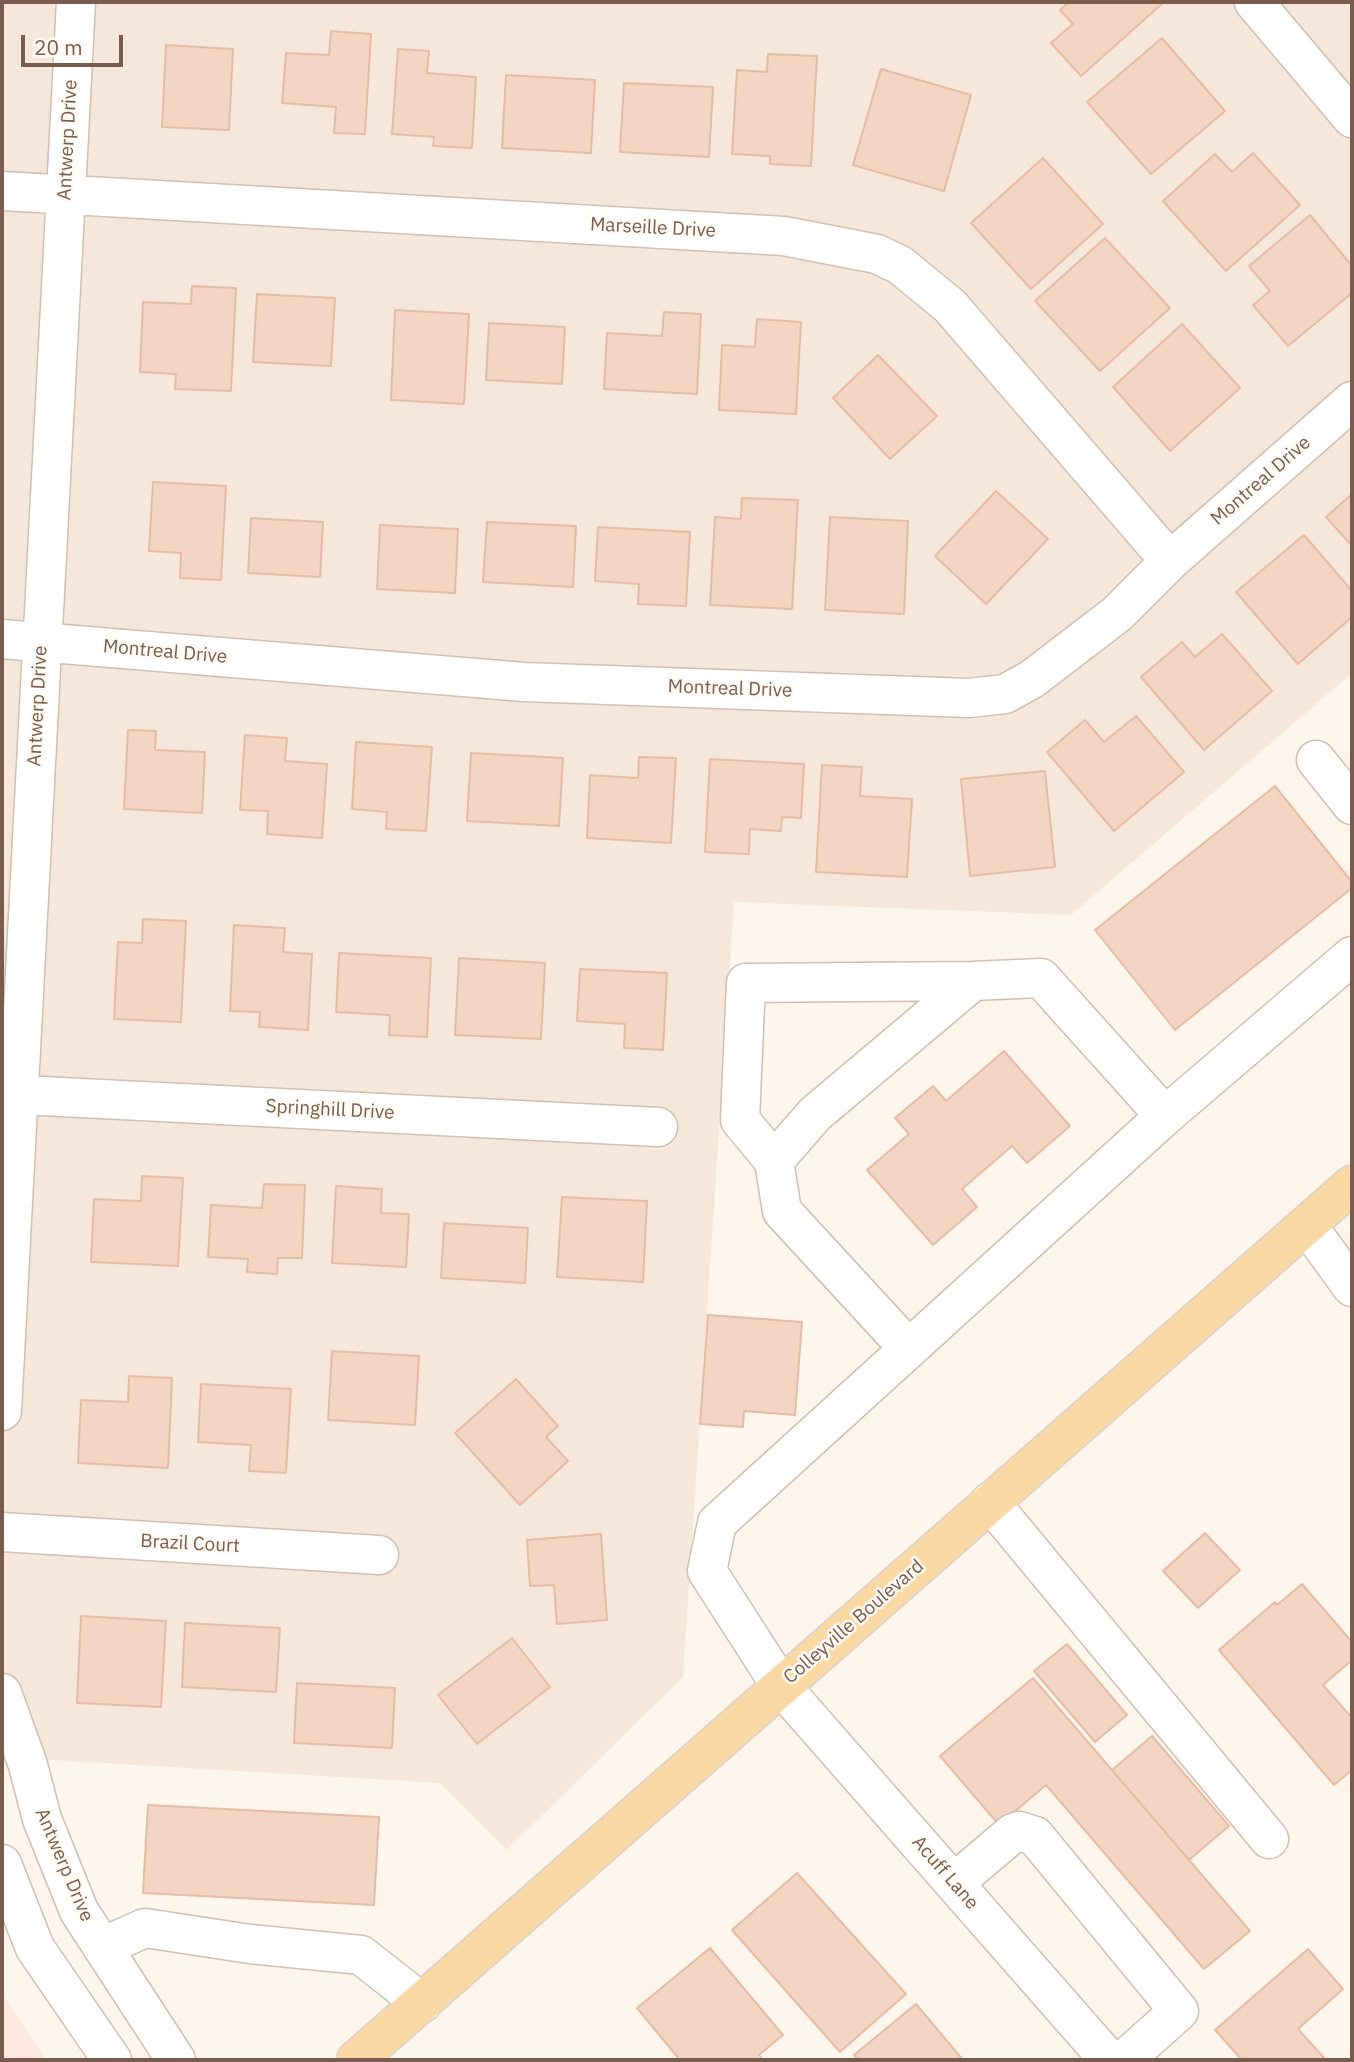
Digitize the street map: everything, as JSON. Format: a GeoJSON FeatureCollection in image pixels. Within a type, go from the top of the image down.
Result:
{"type":"FeatureCollection","features":[{"type":"Feature","properties":{"kind":"main road","name":"Colleyville Boulevard"},"geometry":{"type":"LineString","coordinates":[[356,2060],[1352,1185]]}},
{"type":"Feature","properties":{"kind":"street","name":"Antwerp Drive"},"geometry":{"type":"LineString","coordinates":[[2,1411],[10,1094],[41,641],[76,2]]}},
{"type":"Feature","properties":{"kind":"street"},"geometry":{"type":"LineString","coordinates":[[1254,2],[1352,118]]}},
{"type":"Feature","properties":{"kind":"street","name":"Marseille Drive"},"geometry":{"type":"LineString","coordinates":[[2,191],[784,236],[877,254],[900,265],[950,306],[1170,561]]}},
{"type":"Feature","properties":{"kind":"street","name":"Montreal Drive"},"geometry":{"type":"LineString","coordinates":[[2,639],[524,682],[969,698],[1005,694],[1032,679],[1117,614],[1170,561],[1352,401]]}},
{"type":"Feature","properties":{"kind":"street"},"geometry":{"type":"LineString","coordinates":[[1316,760],[1352,804]]}},
{"type":"Feature","properties":{"kind":"street","name":"Acuff Lane"},"geometry":{"type":"LineString","coordinates":[[1109,2060],[781,1686],[707,1571],[717,1523],[1166,1116],[1352,956]]}},
{"type":"Feature","properties":{"kind":"street"},"geometry":{"type":"LineString","coordinates":[[909,1349],[782,1211],[774,1161],[740,1120],[746,983],[1041,978],[1166,1116]]}},
{"type":"Feature","properties":{"kind":"street"},"geometry":{"type":"LineString","coordinates":[[774,1161],[815,1114],[973,981]]}},
{"type":"Feature","properties":{"kind":"street","name":"Springhill Drive"},"geometry":{"type":"LineString","coordinates":[[10,1094],[658,1127]]}},
{"type":"Feature","properties":{"kind":"street"},"geometry":{"type":"LineString","coordinates":[[1307,1225],[1352,1287]]}},
{"type":"Feature","properties":{"kind":"street"},"geometry":{"type":"LineString","coordinates":[[990,1502],[1269,1839]]}},
{"type":"Feature","properties":{"kind":"street","name":"Brazil Court"},"geometry":{"type":"LineString","coordinates":[[2,1532],[379,1555]]}},
{"type":"Feature","properties":{"kind":"street","name":"Antwerp Drive"},"geometry":{"type":"LineString","coordinates":[[2,1693],[51,1841],[79,1911],[176,2060]]}},
{"type":"Feature","properties":{"kind":"street"},"geometry":{"type":"LineString","coordinates":[[954,1883],[1013,1833],[1020,1831],[1035,1836],[1179,2011],[1124,2060]]}},
{"type":"Feature","properties":{"kind":"street"},"geometry":{"type":"LineString","coordinates":[[2,1857],[51,1841]]}},
{"type":"Feature","properties":{"kind":"street"},"geometry":{"type":"LineString","coordinates":[[2,1864],[35,1948],[112,2060]]}},
{"type":"Feature","properties":{"kind":"street"},"geometry":{"type":"LineString","coordinates":[[102,1947],[145,1928],[361,1955],[422,2003]]}},
{"type":"Feature","properties":{"kind":"shaded area"},"geometry":{"type":"Polygon","coordinates":[[[2,2],[1352,2],[1352,673],[1071,915],[734,902],[683,1677],[507,1850],[440,1783],[2,1757],[2,2]]]}},
{"type":"Feature","properties":{"kind":"shaded area"},"geometry":{"type":"Polygon","coordinates":[[[2,1993],[20,2021],[47,2060],[2,2060],[2,1993]]]}},
{"type":"Feature","properties":{"kind":"building"},"geometry":{"type":"Polygon","coordinates":[[[1069,2],[1164,2],[1081,76],[1051,43],[1073,24],[1060,10],[1069,2]]]}},
{"type":"Feature","properties":{"kind":"building"},"geometry":{"type":"Polygon","coordinates":[[[331,31],[371,34],[365,134],[334,133],[336,107],[282,103],[286,53],[329,55],[331,31]]]}},
{"type":"Feature","properties":{"kind":"building"},"geometry":{"type":"Polygon","coordinates":[[[1162,38],[1225,111],[1151,174],[1087,102],[1162,38]]]}},
{"type":"Feature","properties":{"kind":"building"},"geometry":{"type":"Polygon","coordinates":[[[166,45],[233,49],[229,130],[162,127],[166,45]]]}},
{"type":"Feature","properties":{"kind":"building"},"geometry":{"type":"Polygon","coordinates":[[[398,49],[429,51],[427,73],[476,77],[472,148],[433,146],[434,137],[392,134],[398,49]]]}},
{"type":"Feature","properties":{"kind":"building"},"geometry":{"type":"Polygon","coordinates":[[[768,54],[817,56],[811,166],[770,164],[770,156],[732,154],[737,70],[767,72],[768,54]]]}},
{"type":"Feature","properties":{"kind":"building"},"geometry":{"type":"Polygon","coordinates":[[[881,69],[971,95],[944,191],[853,165],[881,69]]]}},
{"type":"Feature","properties":{"kind":"building"},"geometry":{"type":"Polygon","coordinates":[[[506,75],[595,80],[591,153],[502,148],[506,75]]]}},
{"type":"Feature","properties":{"kind":"building"},"geometry":{"type":"Polygon","coordinates":[[[624,83],[713,87],[709,157],[620,152],[624,83]]]}},
{"type":"Feature","properties":{"kind":"building"},"geometry":{"type":"Polygon","coordinates":[[[1253,153],[1300,205],[1226,271],[1163,201],[1215,154],[1232,172],[1253,153]]]}},
{"type":"Feature","properties":{"kind":"building"},"geometry":{"type":"Polygon","coordinates":[[[1043,158],[1103,224],[1031,289],[971,223],[1043,158]]]}},
{"type":"Feature","properties":{"kind":"building"},"geometry":{"type":"Polygon","coordinates":[[[1310,215],[1352,266],[1352,293],[1288,346],[1253,305],[1270,291],[1249,266],[1310,215]]]}},
{"type":"Feature","properties":{"kind":"building"},"geometry":{"type":"Polygon","coordinates":[[[1105,238],[1170,308],[1100,371],[1035,301],[1105,238]]]}},
{"type":"Feature","properties":{"kind":"building"},"geometry":{"type":"Polygon","coordinates":[[[192,286],[236,288],[231,391],[175,389],[176,374],[140,372],[143,302],[191,304],[192,286]]]}},
{"type":"Feature","properties":{"kind":"building"},"geometry":{"type":"Polygon","coordinates":[[[257,294],[335,298],[331,366],[253,362],[257,294]]]}},
{"type":"Feature","properties":{"kind":"building"},"geometry":{"type":"Polygon","coordinates":[[[395,310],[469,314],[464,404],[391,400],[395,310]]]}},
{"type":"Feature","properties":{"kind":"building"},"geometry":{"type":"Polygon","coordinates":[[[664,312],[701,314],[697,394],[604,389],[607,333],[662,336],[664,312]]]}},
{"type":"Feature","properties":{"kind":"building"},"geometry":{"type":"Polygon","coordinates":[[[757,319],[801,322],[796,414],[719,410],[722,345],[755,347],[757,319]]]}},
{"type":"Feature","properties":{"kind":"building"},"geometry":{"type":"Polygon","coordinates":[[[489,323],[565,327],[562,384],[486,380],[489,323]]]}},
{"type":"Feature","properties":{"kind":"building"},"geometry":{"type":"Polygon","coordinates":[[[1182,324],[1240,388],[1170,451],[1113,387],[1182,324]]]}},
{"type":"Feature","properties":{"kind":"building"},"geometry":{"type":"Polygon","coordinates":[[[878,355],[937,416],[890,459],[833,398],[878,355]]]}},
{"type":"Feature","properties":{"kind":"building"},"geometry":{"type":"Polygon","coordinates":[[[153,482],[226,486],[221,580],[180,578],[181,553],[149,551],[153,482]]]}},
{"type":"Feature","properties":{"kind":"building"},"geometry":{"type":"Polygon","coordinates":[[[996,491],[1048,539],[986,604],[935,556],[996,491]]]}},
{"type":"Feature","properties":{"kind":"building"},"geometry":{"type":"Polygon","coordinates":[[[1352,494],[1352,546],[1326,517],[1352,494]]]}},
{"type":"Feature","properties":{"kind":"building"},"geometry":{"type":"Polygon","coordinates":[[[742,498],[798,500],[792,609],[710,605],[715,517],[741,519],[742,498]]]}},
{"type":"Feature","properties":{"kind":"building"},"geometry":{"type":"Polygon","coordinates":[[[830,517],[908,521],[904,614],[825,610],[830,517]]]}},
{"type":"Feature","properties":{"kind":"building"},"geometry":{"type":"Polygon","coordinates":[[[251,518],[323,522],[320,577],[248,573],[251,518]]]}},
{"type":"Feature","properties":{"kind":"building"},"geometry":{"type":"Polygon","coordinates":[[[487,522],[576,526],[573,587],[483,582],[487,522]]]}},
{"type":"Feature","properties":{"kind":"building"},"geometry":{"type":"Polygon","coordinates":[[[380,525],[458,529],[455,593],[377,589],[380,525]]]}},
{"type":"Feature","properties":{"kind":"building"},"geometry":{"type":"Polygon","coordinates":[[[598,527],[690,532],[686,606],[638,604],[639,584],[595,581],[598,527]]]}},
{"type":"Feature","properties":{"kind":"building"},"geometry":{"type":"Polygon","coordinates":[[[1304,535],[1352,591],[1352,617],[1298,664],[1236,592],[1304,535]]]}},
{"type":"Feature","properties":{"kind":"building"},"geometry":{"type":"Polygon","coordinates":[[[1222,634],[1272,691],[1204,750],[1141,677],[1182,642],[1195,657],[1222,634]]]}},
{"type":"Feature","properties":{"kind":"building"},"geometry":{"type":"Polygon","coordinates":[[[1136,716],[1184,772],[1114,831],[1047,752],[1085,720],[1104,742],[1136,716]]]}},
{"type":"Feature","properties":{"kind":"building"},"geometry":{"type":"Polygon","coordinates":[[[128,730],[156,731],[155,750],[205,752],[202,813],[124,809],[128,730]]]}},
{"type":"Feature","properties":{"kind":"building"},"geometry":{"type":"Polygon","coordinates":[[[245,735],[287,738],[285,761],[327,764],[322,838],[267,834],[268,811],[240,810],[245,735]]]}},
{"type":"Feature","properties":{"kind":"building"},"geometry":{"type":"Polygon","coordinates":[[[356,742],[432,747],[426,831],[386,829],[387,812],[352,809],[356,742]]]}},
{"type":"Feature","properties":{"kind":"building"},"geometry":{"type":"Polygon","coordinates":[[[471,753],[563,758],[559,826],[467,821],[471,753]]]}},
{"type":"Feature","properties":{"kind":"building"},"geometry":{"type":"Polygon","coordinates":[[[639,757],[676,758],[671,843],[587,838],[590,775],[638,778],[639,757]]]}},
{"type":"Feature","properties":{"kind":"building"},"geometry":{"type":"Polygon","coordinates":[[[710,759],[804,764],[801,818],[782,817],[781,831],[750,829],[749,854],[705,852],[710,759]]]}},
{"type":"Feature","properties":{"kind":"building"},"geometry":{"type":"Polygon","coordinates":[[[822,765],[862,767],[860,796],[912,799],[907,877],[816,872],[822,765]]]}},
{"type":"Feature","properties":{"kind":"building"},"geometry":{"type":"Polygon","coordinates":[[[1045,771],[1055,867],[970,876],[961,779],[1045,771]]]}},
{"type":"Feature","properties":{"kind":"building"},"geometry":{"type":"Polygon","coordinates":[[[1275,786],[1352,882],[1352,888],[1175,1030],[1095,930],[1275,786]]]}},
{"type":"Feature","properties":{"kind":"building"},"geometry":{"type":"Polygon","coordinates":[[[143,919],[186,921],[181,1022],[114,1019],[118,942],[142,943],[143,919]]]}},
{"type":"Feature","properties":{"kind":"building"},"geometry":{"type":"Polygon","coordinates":[[[234,925],[285,928],[283,952],[312,954],[308,1030],[259,1027],[260,1012],[230,1011],[234,925]]]}},
{"type":"Feature","properties":{"kind":"building"},"geometry":{"type":"Polygon","coordinates":[[[339,953],[431,958],[427,1037],[389,1035],[390,1015],[336,1012],[339,953]]]}},
{"type":"Feature","properties":{"kind":"building"},"geometry":{"type":"Polygon","coordinates":[[[459,958],[545,963],[541,1039],[455,1035],[459,958]]]}},
{"type":"Feature","properties":{"kind":"building"},"geometry":{"type":"Polygon","coordinates":[[[580,969],[667,973],[663,1050],[624,1048],[625,1024],[577,1021],[580,969]]]}},
{"type":"Feature","properties":{"kind":"building"},"geometry":{"type":"Polygon","coordinates":[[[1004,1051],[1070,1126],[1027,1163],[1012,1146],[962,1189],[977,1207],[933,1245],[867,1170],[909,1134],[895,1118],[933,1086],[946,1101],[1004,1051]]]}},
{"type":"Feature","properties":{"kind":"building"},"geometry":{"type":"Polygon","coordinates":[[[142,1176],[183,1178],[178,1266],[91,1262],[94,1199],[141,1201],[142,1176]]]}},
{"type":"Feature","properties":{"kind":"building"},"geometry":{"type":"Polygon","coordinates":[[[264,1184],[305,1185],[302,1258],[278,1258],[277,1274],[247,1272],[248,1259],[208,1257],[211,1205],[262,1208],[264,1184]]]}},
{"type":"Feature","properties":{"kind":"building"},"geometry":{"type":"Polygon","coordinates":[[[336,1186],[382,1189],[381,1213],[409,1214],[406,1267],[332,1263],[336,1186]]]}},
{"type":"Feature","properties":{"kind":"building"},"geometry":{"type":"Polygon","coordinates":[[[562,1197],[647,1201],[643,1282],[557,1277],[562,1197]]]}},
{"type":"Feature","properties":{"kind":"building"},"geometry":{"type":"Polygon","coordinates":[[[444,1223],[528,1228],[525,1283],[441,1278],[444,1223]]]}},
{"type":"Feature","properties":{"kind":"building"},"geometry":{"type":"Polygon","coordinates":[[[708,1315],[802,1322],[795,1415],[744,1411],[743,1427],[700,1424],[708,1315]]]}},
{"type":"Feature","properties":{"kind":"building"},"geometry":{"type":"Polygon","coordinates":[[[332,1351],[419,1356],[415,1425],[328,1420],[332,1351]]]}},
{"type":"Feature","properties":{"kind":"building"},"geometry":{"type":"Polygon","coordinates":[[[129,1376],[172,1378],[168,1468],[78,1463],[81,1400],[128,1402],[129,1376]]]}},
{"type":"Feature","properties":{"kind":"building"},"geometry":{"type":"Polygon","coordinates":[[[516,1379],[558,1426],[546,1437],[568,1461],[520,1505],[455,1433],[516,1379]]]}},
{"type":"Feature","properties":{"kind":"building"},"geometry":{"type":"Polygon","coordinates":[[[201,1384],[291,1389],[286,1473],[249,1471],[251,1445],[198,1442],[201,1384]]]}},
{"type":"Feature","properties":{"kind":"building"},"geometry":{"type":"Polygon","coordinates":[[[1205,1533],[1240,1570],[1198,1608],[1163,1571],[1205,1533]]]}},
{"type":"Feature","properties":{"kind":"building"},"geometry":{"type":"Polygon","coordinates":[[[601,1534],[607,1620],[557,1624],[554,1585],[530,1586],[527,1540],[601,1534]]]}},
{"type":"Feature","properties":{"kind":"building"},"geometry":{"type":"Polygon","coordinates":[[[1302,1584],[1352,1642],[1352,1660],[1323,1685],[1352,1718],[1352,1770],[1334,1785],[1219,1650],[1275,1602],[1277,1605],[1302,1584]]]}},
{"type":"Feature","properties":{"kind":"building"},"geometry":{"type":"Polygon","coordinates":[[[81,1616],[166,1621],[161,1707],[77,1703],[81,1616]]]}},
{"type":"Feature","properties":{"kind":"building"},"geometry":{"type":"Polygon","coordinates":[[[185,1623],[280,1628],[276,1692],[182,1687],[185,1623]]]}},
{"type":"Feature","properties":{"kind":"building"},"geometry":{"type":"Polygon","coordinates":[[[512,1638],[550,1687],[477,1744],[438,1695],[512,1638]]]}},
{"type":"Feature","properties":{"kind":"building"},"geometry":{"type":"Polygon","coordinates":[[[1067,1644],[1127,1715],[1095,1742],[1034,1671],[1067,1644]]]}},
{"type":"Feature","properties":{"kind":"building"},"geometry":{"type":"Polygon","coordinates":[[[1033,1678],[1250,1931],[1204,1969],[1046,1785],[999,1825],[940,1756],[1033,1678]]]}},
{"type":"Feature","properties":{"kind":"building"},"geometry":{"type":"Polygon","coordinates":[[[297,1683],[395,1688],[392,1748],[294,1743],[297,1683]]]}},
{"type":"Feature","properties":{"kind":"building"},"geometry":{"type":"Polygon","coordinates":[[[1152,1736],[1229,1826],[1189,1860],[1112,1770],[1152,1736]]]}},
{"type":"Feature","properties":{"kind":"building"},"geometry":{"type":"Polygon","coordinates":[[[148,1805],[379,1817],[374,1905],[143,1893],[148,1805]]]}},
{"type":"Feature","properties":{"kind":"building"},"geometry":{"type":"Polygon","coordinates":[[[797,1873],[906,1994],[840,2052],[732,1930],[797,1873]]]}},
{"type":"Feature","properties":{"kind":"building"},"geometry":{"type":"Polygon","coordinates":[[[710,1948],[783,2035],[759,2055],[763,2060],[680,2060],[637,2008],[710,1948]]]}},
{"type":"Feature","properties":{"kind":"building"},"geometry":{"type":"Polygon","coordinates":[[[1308,1949],[1343,1989],[1298,2029],[1326,2060],[1242,2060],[1215,2030],[1308,1949]]]}},
{"type":"Feature","properties":{"kind":"building"},"geometry":{"type":"Polygon","coordinates":[[[916,2004],[963,2060],[858,2060],[854,2055],[916,2004]]]}}]}
